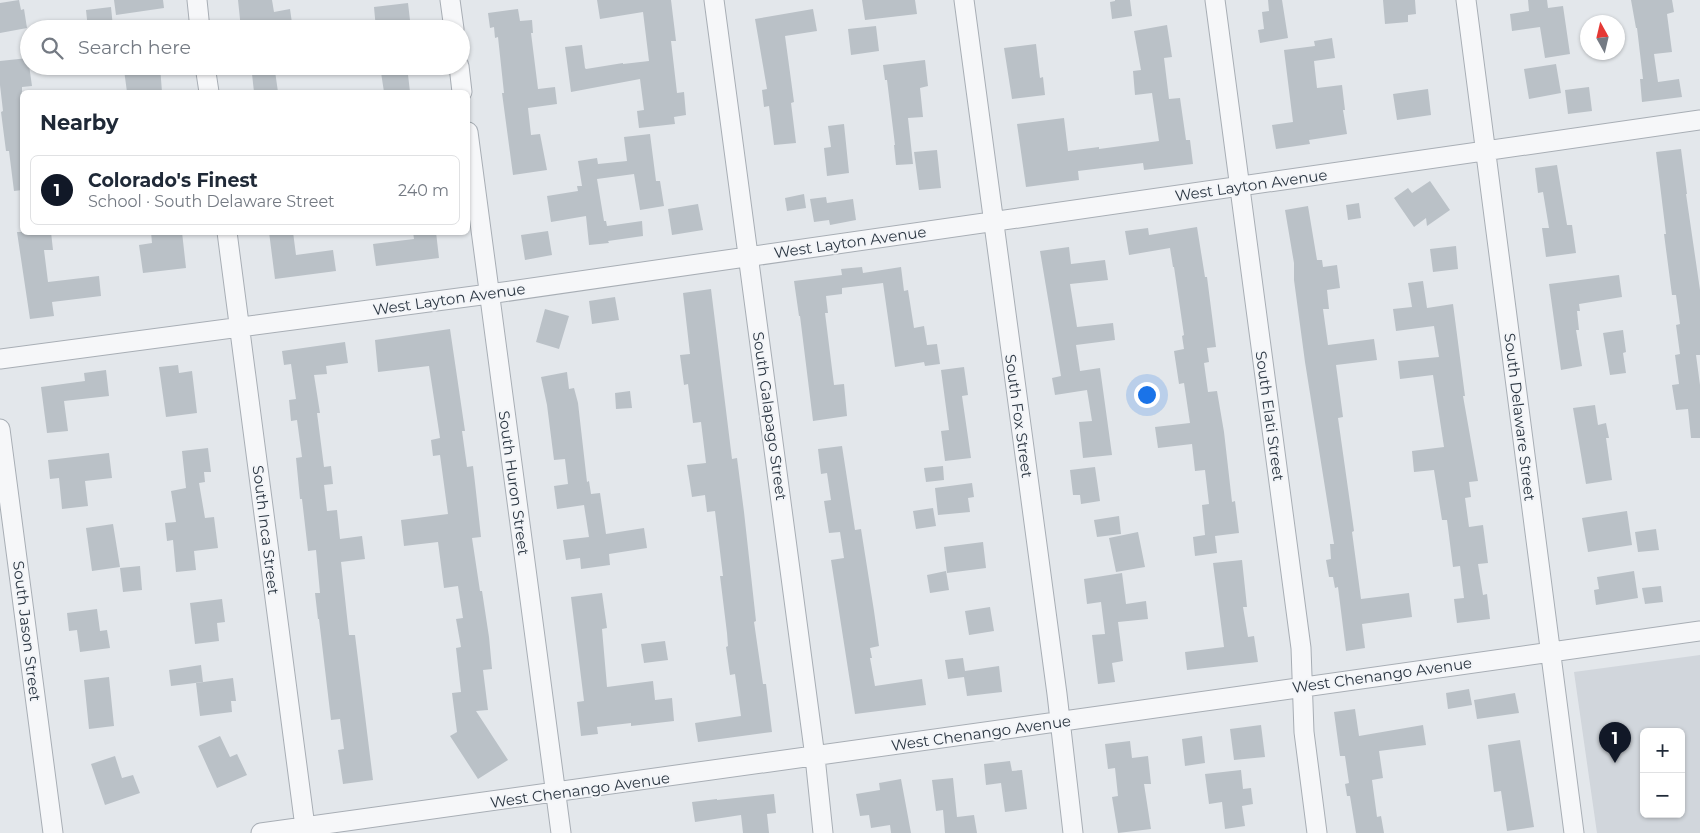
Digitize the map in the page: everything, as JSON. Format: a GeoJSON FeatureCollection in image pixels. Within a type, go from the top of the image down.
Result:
{"type":"FeatureCollection","features":[{"type":"Feature","properties":{"kind":"street"},"geometry":{"type":"LineString","coordinates":[[197,0],[199,20]]}},
{"type":"Feature","properties":{"kind":"street"},"geometry":{"type":"LineString","coordinates":[[450,0],[453,20]]}},
{"type":"Feature","properties":{"kind":"street","name":"South Galapago Street"},"geometry":{"type":"LineString","coordinates":[[714,0],[815,757],[823,833]]}},
{"type":"Feature","properties":{"kind":"street","name":"South Fox Street"},"geometry":{"type":"LineString","coordinates":[[964,0],[1060,722],[1073,833]]}},
{"type":"Feature","properties":{"kind":"street","name":"South Elati Street"},"geometry":{"type":"LineString","coordinates":[[1215,0],[1301,648],[1304,732],[1316,833]]}},
{"type":"Feature","properties":{"kind":"street","name":"South Delaware Street"},"geometry":{"type":"LineString","coordinates":[[1466,0],[1574,833]]}},
{"type":"Feature","properties":{"kind":"street"},"geometry":{"type":"LineString","coordinates":[[206,75],[209,90]]}},
{"type":"Feature","properties":{"kind":"street"},"geometry":{"type":"LineString","coordinates":[[460,75],[462,90]]}},
{"type":"Feature","properties":{"kind":"street","name":"West Layton Avenue"},"geometry":{"type":"LineString","coordinates":[[0,359],[489,294],[1700,120]]}},
{"type":"Feature","properties":{"kind":"street","name":"South Huron Street"},"geometry":{"type":"LineString","coordinates":[[470,147],[561,833]]}},
{"type":"Feature","properties":{"kind":"street","name":"South Inca Street"},"geometry":{"type":"LineString","coordinates":[[227,235],[305,827]]}},
{"type":"Feature","properties":{"kind":"street","name":"South Jason Street"},"geometry":{"type":"LineString","coordinates":[[0,430],[53,833]]}},
{"type":"Feature","properties":{"kind":"street","name":"West Chenango Avenue"},"geometry":{"type":"LineString","coordinates":[[262,833],[556,794],[1302,686],[1700,631]]}},
{"type":"Feature","properties":{"kind":"shaded area"},"geometry":{"type":"Polygon","coordinates":[[[1700,655],[1700,833],[1597,833],[1574,672],[1700,655]]]}},
{"type":"Feature","properties":{"kind":"building"},"geometry":{"type":"Polygon","coordinates":[[[19,0],[21,10],[24,9],[26,20],[20,20],[20,29],[0,33],[0,3],[19,0]]]}},
{"type":"Feature","properties":{"kind":"building"},"geometry":{"type":"Polygon","coordinates":[[[114,0],[163,0],[164,8],[116,15],[114,0]]]}},
{"type":"Feature","properties":{"kind":"building"},"geometry":{"type":"Polygon","coordinates":[[[238,0],[272,0],[274,12],[290,9],[292,20],[240,20],[238,0]]]}},
{"type":"Feature","properties":{"kind":"building"},"geometry":{"type":"Polygon","coordinates":[[[597,0],[671,0],[676,41],[671,41],[677,93],[684,92],[686,115],[674,117],[675,124],[639,128],[637,111],[644,110],[640,79],[571,92],[565,47],[582,45],[586,69],[649,61],[643,12],[600,19],[597,0]]]}},
{"type":"Feature","properties":{"kind":"building"},"geometry":{"type":"Polygon","coordinates":[[[862,0],[915,0],[917,14],[865,20],[862,0]]]}},
{"type":"Feature","properties":{"kind":"building"},"geometry":{"type":"Polygon","coordinates":[[[1130,0],[1132,16],[1112,19],[1110,2],[1130,0]]]}},
{"type":"Feature","properties":{"kind":"building"},"geometry":{"type":"Polygon","coordinates":[[[1268,0],[1282,0],[1288,38],[1260,43],[1258,30],[1264,29],[1262,12],[1269,11],[1268,0]]]}},
{"type":"Feature","properties":{"kind":"building"},"geometry":{"type":"Polygon","coordinates":[[[1383,0],[1415,0],[1416,14],[1408,15],[1408,22],[1385,24],[1383,0]]]}},
{"type":"Feature","properties":{"kind":"building"},"geometry":{"type":"Polygon","coordinates":[[[1528,0],[1547,0],[1548,8],[1563,6],[1570,54],[1545,58],[1540,27],[1512,31],[1510,14],[1529,11],[1528,0]]]}},
{"type":"Feature","properties":{"kind":"building"},"geometry":{"type":"Polygon","coordinates":[[[1631,0],[1672,0],[1674,12],[1667,14],[1672,52],[1654,54],[1658,82],[1679,79],[1682,97],[1642,102],[1640,79],[1643,79],[1637,28],[1631,0]]]}},
{"type":"Feature","properties":{"kind":"building"},"geometry":{"type":"Polygon","coordinates":[[[408,3],[410,20],[375,20],[374,7],[408,3]]]}},
{"type":"Feature","properties":{"kind":"building"},"geometry":{"type":"Polygon","coordinates":[[[111,7],[112,20],[87,20],[86,10],[111,7]]]}},
{"type":"Feature","properties":{"kind":"building"},"geometry":{"type":"Polygon","coordinates":[[[518,9],[520,21],[532,20],[533,33],[531,33],[538,89],[555,87],[557,104],[528,108],[531,135],[540,134],[547,170],[513,175],[502,93],[504,93],[498,37],[495,38],[494,27],[490,28],[488,13],[518,9]]]}},
{"type":"Feature","properties":{"kind":"building"},"geometry":{"type":"Polygon","coordinates":[[[813,9],[817,31],[785,36],[794,102],[791,103],[796,143],[774,145],[769,106],[764,107],[762,90],[767,89],[755,19],[813,9]]]}},
{"type":"Feature","properties":{"kind":"building"},"geometry":{"type":"Polygon","coordinates":[[[1167,25],[1172,57],[1164,58],[1169,99],[1180,98],[1186,140],[1190,140],[1193,164],[1144,170],[1143,163],[1078,171],[1079,180],[1026,187],[1017,124],[1064,118],[1068,151],[1159,141],[1152,93],[1135,95],[1133,71],[1141,70],[1134,31],[1167,25]]]}},
{"type":"Feature","properties":{"kind":"building"},"geometry":{"type":"Polygon","coordinates":[[[876,26],[879,51],[851,55],[848,29],[876,26]]]}},
{"type":"Feature","properties":{"kind":"building"},"geometry":{"type":"Polygon","coordinates":[[[1332,38],[1335,58],[1314,61],[1317,88],[1342,85],[1345,110],[1343,110],[1347,134],[1309,140],[1310,144],[1276,149],[1272,125],[1293,122],[1284,50],[1315,46],[1314,41],[1332,38]]]}},
{"type":"Feature","properties":{"kind":"building"},"geometry":{"type":"Polygon","coordinates":[[[1036,44],[1040,78],[1043,77],[1045,95],[1012,99],[1004,48],[1036,44]]]}},
{"type":"Feature","properties":{"kind":"building"},"geometry":{"type":"Polygon","coordinates":[[[20,59],[20,75],[30,75],[32,86],[22,87],[22,90],[20,90],[20,190],[14,191],[9,151],[6,151],[1,112],[3,111],[0,61],[20,59]]]}},
{"type":"Feature","properties":{"kind":"building"},"geometry":{"type":"Polygon","coordinates":[[[925,60],[928,86],[920,88],[923,117],[908,118],[913,164],[896,165],[887,80],[885,80],[883,65],[925,60]]]}},
{"type":"Feature","properties":{"kind":"building"},"geometry":{"type":"Polygon","coordinates":[[[1556,64],[1561,93],[1529,99],[1524,69],[1556,64]]]}},
{"type":"Feature","properties":{"kind":"building"},"geometry":{"type":"Polygon","coordinates":[[[125,75],[161,75],[162,90],[127,90],[125,75]]]}},
{"type":"Feature","properties":{"kind":"building"},"geometry":{"type":"Polygon","coordinates":[[[252,75],[276,75],[278,90],[254,90],[252,75]]]}},
{"type":"Feature","properties":{"kind":"building"},"geometry":{"type":"Polygon","coordinates":[[[381,75],[408,75],[410,90],[384,90],[381,75]]]}},
{"type":"Feature","properties":{"kind":"building"},"geometry":{"type":"Polygon","coordinates":[[[1589,87],[1592,111],[1568,114],[1565,90],[1589,87]]]}},
{"type":"Feature","properties":{"kind":"building"},"geometry":{"type":"Polygon","coordinates":[[[1428,89],[1431,115],[1397,120],[1393,94],[1428,89]]]}},
{"type":"Feature","properties":{"kind":"building"},"geometry":{"type":"Polygon","coordinates":[[[844,124],[849,173],[827,176],[824,148],[831,147],[828,126],[844,124]]]}},
{"type":"Feature","properties":{"kind":"building"},"geometry":{"type":"Polygon","coordinates":[[[650,134],[656,181],[660,181],[664,206],[640,210],[634,174],[597,179],[604,221],[606,221],[607,226],[642,221],[643,236],[589,245],[586,216],[551,222],[547,196],[578,191],[577,186],[582,186],[578,161],[597,158],[598,164],[627,161],[624,137],[650,134]]]}},
{"type":"Feature","properties":{"kind":"building"},"geometry":{"type":"Polygon","coordinates":[[[1681,149],[1700,290],[1700,355],[1696,355],[1700,385],[1700,438],[1691,438],[1688,409],[1676,410],[1672,385],[1679,384],[1675,355],[1680,354],[1676,325],[1680,324],[1676,295],[1672,295],[1656,152],[1681,149]]]}},
{"type":"Feature","properties":{"kind":"building"},"geometry":{"type":"Polygon","coordinates":[[[937,150],[941,188],[919,190],[914,152],[937,150]]]}},
{"type":"Feature","properties":{"kind":"building"},"geometry":{"type":"Polygon","coordinates":[[[1557,165],[1567,225],[1572,225],[1576,253],[1546,257],[1542,228],[1549,228],[1543,192],[1538,193],[1535,168],[1557,165]]]}},
{"type":"Feature","properties":{"kind":"building"},"geometry":{"type":"Polygon","coordinates":[[[1430,181],[1450,210],[1427,226],[1426,218],[1414,227],[1394,198],[1408,188],[1412,193],[1430,181]]]}},
{"type":"Feature","properties":{"kind":"building"},"geometry":{"type":"Polygon","coordinates":[[[804,194],[806,208],[787,211],[785,198],[804,194]]]}},
{"type":"Feature","properties":{"kind":"building"},"geometry":{"type":"Polygon","coordinates":[[[826,197],[827,203],[853,199],[856,220],[830,225],[829,220],[814,222],[810,199],[826,197]]]}},
{"type":"Feature","properties":{"kind":"building"},"geometry":{"type":"Polygon","coordinates":[[[1359,203],[1361,218],[1348,220],[1346,205],[1359,203]]]}},
{"type":"Feature","properties":{"kind":"building"},"geometry":{"type":"Polygon","coordinates":[[[698,204],[703,230],[672,235],[668,209],[698,204]]]}},
{"type":"Feature","properties":{"kind":"building"},"geometry":{"type":"Polygon","coordinates":[[[1308,206],[1317,260],[1322,260],[1323,267],[1337,265],[1340,288],[1327,290],[1329,309],[1323,309],[1328,345],[1374,339],[1377,360],[1336,365],[1343,417],[1338,418],[1354,531],[1352,532],[1361,599],[1409,593],[1412,617],[1362,624],[1365,648],[1346,651],[1338,587],[1335,588],[1333,577],[1329,577],[1326,560],[1331,559],[1330,544],[1334,544],[1305,362],[1294,280],[1294,263],[1285,210],[1308,206]]]}},
{"type":"Feature","properties":{"kind":"building"},"geometry":{"type":"Polygon","coordinates":[[[1197,227],[1205,277],[1207,277],[1216,347],[1207,348],[1209,362],[1204,363],[1208,392],[1217,391],[1232,502],[1235,501],[1239,533],[1215,536],[1217,553],[1195,556],[1193,537],[1205,535],[1202,505],[1209,504],[1205,470],[1195,471],[1192,444],[1158,448],[1155,427],[1190,423],[1184,383],[1179,384],[1174,351],[1184,349],[1182,336],[1184,335],[1170,248],[1129,255],[1125,231],[1148,228],[1149,235],[1197,227]]]}},
{"type":"Feature","properties":{"kind":"building"},"geometry":{"type":"Polygon","coordinates":[[[548,231],[552,255],[525,260],[521,235],[548,231]]]}},
{"type":"Feature","properties":{"kind":"building"},"geometry":{"type":"Polygon","coordinates":[[[17,232],[20,232],[20,235],[51,235],[53,250],[44,250],[48,282],[99,276],[101,296],[52,302],[54,316],[30,319],[17,232]]]}},
{"type":"Feature","properties":{"kind":"building"},"geometry":{"type":"Polygon","coordinates":[[[151,235],[182,235],[186,268],[143,273],[139,245],[152,243],[151,235]]]}},
{"type":"Feature","properties":{"kind":"building"},"geometry":{"type":"Polygon","coordinates":[[[269,235],[293,235],[296,255],[333,250],[336,271],[275,279],[269,235]]]}},
{"type":"Feature","properties":{"kind":"building"},"geometry":{"type":"Polygon","coordinates":[[[413,235],[436,235],[439,258],[376,266],[373,244],[414,239],[413,235]]]}},
{"type":"Feature","properties":{"kind":"building"},"geometry":{"type":"Polygon","coordinates":[[[1456,246],[1458,269],[1433,272],[1430,249],[1456,246]]]}},
{"type":"Feature","properties":{"kind":"building"},"geometry":{"type":"Polygon","coordinates":[[[1069,247],[1071,264],[1105,260],[1108,280],[1070,284],[1077,327],[1113,323],[1115,340],[1076,345],[1080,371],[1100,368],[1112,455],[1083,458],[1079,422],[1092,421],[1087,390],[1055,395],[1052,378],[1061,376],[1040,251],[1069,247]]]}},
{"type":"Feature","properties":{"kind":"building"},"geometry":{"type":"Polygon","coordinates":[[[862,267],[863,273],[901,267],[904,291],[908,290],[914,328],[924,326],[927,345],[937,344],[940,364],[925,366],[924,362],[895,367],[883,283],[842,288],[842,294],[826,296],[828,313],[825,313],[834,385],[844,384],[847,416],[813,421],[794,281],[842,275],[841,269],[862,267]]]}},
{"type":"Feature","properties":{"kind":"building"},"geometry":{"type":"Polygon","coordinates":[[[1619,275],[1622,297],[1579,304],[1580,311],[1577,311],[1579,330],[1576,330],[1582,366],[1561,370],[1549,284],[1619,275]]]}},
{"type":"Feature","properties":{"kind":"building"},"geometry":{"type":"Polygon","coordinates":[[[1423,281],[1427,308],[1453,304],[1465,396],[1463,396],[1478,481],[1469,482],[1471,497],[1465,498],[1469,527],[1483,525],[1488,563],[1478,564],[1483,595],[1487,594],[1490,619],[1457,623],[1454,599],[1464,598],[1460,566],[1453,567],[1447,520],[1442,520],[1434,470],[1414,472],[1412,451],[1444,447],[1433,375],[1400,379],[1398,361],[1439,357],[1434,326],[1396,331],[1393,309],[1412,307],[1408,283],[1423,281]]]}},
{"type":"Feature","properties":{"kind":"building"},"geometry":{"type":"Polygon","coordinates":[[[711,289],[732,459],[737,458],[744,512],[756,621],[754,622],[763,684],[766,684],[772,732],[698,742],[695,723],[741,716],[735,674],[730,675],[726,647],[728,646],[727,633],[720,576],[723,576],[715,511],[707,512],[705,495],[692,497],[687,465],[706,463],[701,422],[693,423],[688,384],[684,385],[680,355],[690,354],[683,293],[711,289]]]}},
{"type":"Feature","properties":{"kind":"building"},"geometry":{"type":"Polygon","coordinates":[[[615,297],[619,320],[592,324],[589,301],[615,297]]]}},
{"type":"Feature","properties":{"kind":"building"},"geometry":{"type":"Polygon","coordinates":[[[545,309],[569,316],[559,349],[536,342],[545,309]]]}},
{"type":"Feature","properties":{"kind":"building"},"geometry":{"type":"Polygon","coordinates":[[[450,329],[465,431],[462,431],[467,467],[473,466],[481,537],[472,538],[480,591],[482,591],[492,669],[483,670],[488,710],[476,711],[508,760],[478,779],[450,736],[457,732],[452,693],[461,692],[456,648],[461,647],[456,619],[463,618],[458,586],[444,588],[438,542],[404,546],[401,520],[448,514],[440,455],[433,456],[431,440],[440,438],[429,366],[378,372],[375,340],[450,329]]]}},
{"type":"Feature","properties":{"kind":"building"},"geometry":{"type":"Polygon","coordinates":[[[1623,330],[1626,352],[1623,353],[1626,373],[1610,375],[1603,333],[1623,330]]]}},
{"type":"Feature","properties":{"kind":"building"},"geometry":{"type":"Polygon","coordinates":[[[345,342],[348,363],[326,366],[327,374],[314,375],[320,413],[317,413],[324,467],[331,466],[333,484],[324,485],[327,511],[337,510],[340,539],[362,536],[365,559],[341,562],[349,635],[355,635],[373,780],[343,784],[338,750],[344,749],[340,719],[331,720],[315,593],[320,593],[316,550],[308,551],[302,499],[300,499],[296,458],[302,457],[297,420],[291,421],[289,400],[296,399],[291,364],[284,365],[282,351],[345,342]]]}},
{"type":"Feature","properties":{"kind":"building"},"geometry":{"type":"Polygon","coordinates":[[[178,365],[179,373],[192,371],[197,413],[166,417],[159,367],[178,365]]]}},
{"type":"Feature","properties":{"kind":"building"},"geometry":{"type":"Polygon","coordinates":[[[964,367],[968,395],[962,396],[971,458],[945,461],[941,431],[949,430],[941,370],[964,367]]]}},
{"type":"Feature","properties":{"kind":"building"},"geometry":{"type":"Polygon","coordinates":[[[106,370],[109,396],[64,401],[68,431],[47,433],[41,387],[85,381],[84,373],[106,370]]]}},
{"type":"Feature","properties":{"kind":"building"},"geometry":{"type":"Polygon","coordinates":[[[567,372],[569,389],[574,388],[578,403],[587,482],[589,481],[591,494],[600,493],[606,534],[644,528],[647,548],[609,554],[610,565],[581,569],[580,558],[566,560],[563,540],[589,537],[584,505],[557,509],[554,486],[568,484],[565,459],[554,460],[547,405],[541,377],[567,372]]]}},
{"type":"Feature","properties":{"kind":"building"},"geometry":{"type":"Polygon","coordinates":[[[630,391],[632,408],[616,409],[615,393],[630,391]]]}},
{"type":"Feature","properties":{"kind":"building"},"geometry":{"type":"Polygon","coordinates":[[[1595,405],[1598,425],[1606,423],[1609,438],[1606,438],[1612,480],[1586,484],[1573,408],[1595,405]]]}},
{"type":"Feature","properties":{"kind":"building"},"geometry":{"type":"Polygon","coordinates":[[[842,446],[855,530],[861,529],[879,646],[870,648],[875,686],[922,679],[926,705],[855,714],[831,560],[844,558],[840,532],[829,533],[824,501],[831,500],[827,473],[821,474],[818,449],[842,446]]]}},
{"type":"Feature","properties":{"kind":"building"},"geometry":{"type":"Polygon","coordinates":[[[208,448],[211,472],[204,472],[205,482],[199,483],[205,518],[214,517],[218,548],[194,551],[196,570],[176,572],[173,540],[167,541],[165,523],[176,522],[171,491],[186,488],[182,451],[208,448]]]}},
{"type":"Feature","properties":{"kind":"building"},"geometry":{"type":"Polygon","coordinates":[[[109,453],[112,478],[85,481],[88,506],[62,509],[59,478],[50,479],[48,460],[109,453]]]}},
{"type":"Feature","properties":{"kind":"building"},"geometry":{"type":"Polygon","coordinates":[[[943,466],[944,480],[926,482],[924,468],[943,466]]]}},
{"type":"Feature","properties":{"kind":"building"},"geometry":{"type":"Polygon","coordinates":[[[1095,467],[1100,501],[1081,504],[1080,495],[1073,495],[1070,470],[1095,467]]]}},
{"type":"Feature","properties":{"kind":"building"},"geometry":{"type":"Polygon","coordinates":[[[972,483],[974,497],[968,498],[970,512],[938,515],[935,488],[972,483]]]}},
{"type":"Feature","properties":{"kind":"building"},"geometry":{"type":"Polygon","coordinates":[[[933,508],[936,526],[916,529],[913,511],[933,508]]]}},
{"type":"Feature","properties":{"kind":"building"},"geometry":{"type":"Polygon","coordinates":[[[1627,511],[1632,545],[1588,552],[1582,518],[1627,511]]]}},
{"type":"Feature","properties":{"kind":"building"},"geometry":{"type":"Polygon","coordinates":[[[1119,516],[1121,534],[1097,537],[1094,520],[1119,516]]]}},
{"type":"Feature","properties":{"kind":"building"},"geometry":{"type":"Polygon","coordinates":[[[113,524],[120,567],[92,571],[86,528],[113,524]]]}},
{"type":"Feature","properties":{"kind":"building"},"geometry":{"type":"Polygon","coordinates":[[[1656,529],[1659,550],[1638,552],[1635,532],[1656,529]]]}},
{"type":"Feature","properties":{"kind":"building"},"geometry":{"type":"Polygon","coordinates":[[[1138,532],[1145,567],[1116,572],[1109,538],[1138,532]]]}},
{"type":"Feature","properties":{"kind":"building"},"geometry":{"type":"Polygon","coordinates":[[[983,542],[986,568],[947,573],[944,547],[983,542]]]}},
{"type":"Feature","properties":{"kind":"building"},"geometry":{"type":"Polygon","coordinates":[[[1242,560],[1247,607],[1243,607],[1248,637],[1254,636],[1258,662],[1187,670],[1185,652],[1224,647],[1213,563],[1242,560]]]}},
{"type":"Feature","properties":{"kind":"building"},"geometry":{"type":"Polygon","coordinates":[[[140,566],[142,590],[123,592],[120,568],[140,566]]]}},
{"type":"Feature","properties":{"kind":"building"},"geometry":{"type":"Polygon","coordinates":[[[946,571],[949,590],[930,593],[927,575],[946,571]]]}},
{"type":"Feature","properties":{"kind":"building"},"geometry":{"type":"Polygon","coordinates":[[[1634,571],[1638,598],[1596,605],[1594,590],[1599,589],[1597,577],[1634,571]]]}},
{"type":"Feature","properties":{"kind":"building"},"geometry":{"type":"Polygon","coordinates":[[[1122,573],[1126,604],[1146,601],[1148,619],[1118,622],[1123,661],[1112,663],[1115,682],[1098,684],[1092,635],[1105,634],[1101,602],[1087,604],[1084,579],[1122,573]]]}},
{"type":"Feature","properties":{"kind":"building"},"geometry":{"type":"Polygon","coordinates":[[[1661,586],[1663,602],[1645,604],[1642,588],[1661,586]]]}},
{"type":"Feature","properties":{"kind":"building"},"geometry":{"type":"Polygon","coordinates":[[[602,593],[607,628],[602,629],[607,687],[653,681],[655,700],[672,698],[674,721],[631,726],[631,723],[597,727],[598,734],[581,736],[577,702],[584,701],[571,597],[602,593]]]}},
{"type":"Feature","properties":{"kind":"building"},"geometry":{"type":"Polygon","coordinates":[[[222,599],[225,622],[217,623],[219,641],[195,644],[190,603],[222,599]]]}},
{"type":"Feature","properties":{"kind":"building"},"geometry":{"type":"Polygon","coordinates":[[[990,607],[994,631],[969,635],[965,611],[990,607]]]}},
{"type":"Feature","properties":{"kind":"building"},"geometry":{"type":"Polygon","coordinates":[[[97,609],[100,631],[107,630],[110,648],[80,652],[77,630],[69,631],[67,613],[97,609]]]}},
{"type":"Feature","properties":{"kind":"building"},"geometry":{"type":"Polygon","coordinates":[[[665,641],[668,660],[644,663],[641,644],[665,641]]]}},
{"type":"Feature","properties":{"kind":"building"},"geometry":{"type":"Polygon","coordinates":[[[963,658],[965,671],[999,666],[1002,692],[967,696],[964,677],[948,679],[945,660],[963,658]]]}},
{"type":"Feature","properties":{"kind":"building"},"geometry":{"type":"Polygon","coordinates":[[[201,665],[203,682],[171,686],[169,670],[201,665]]]}},
{"type":"Feature","properties":{"kind":"building"},"geometry":{"type":"Polygon","coordinates":[[[109,677],[114,726],[89,729],[84,680],[109,677]]]}},
{"type":"Feature","properties":{"kind":"building"},"geometry":{"type":"Polygon","coordinates":[[[233,678],[236,701],[231,701],[232,712],[200,716],[196,683],[233,678]]]}},
{"type":"Feature","properties":{"kind":"building"},"geometry":{"type":"Polygon","coordinates":[[[1469,689],[1472,705],[1448,709],[1446,693],[1469,689]]]}},
{"type":"Feature","properties":{"kind":"building"},"geometry":{"type":"Polygon","coordinates":[[[1515,693],[1519,713],[1477,719],[1474,700],[1515,693]]]}},
{"type":"Feature","properties":{"kind":"building"},"geometry":{"type":"Polygon","coordinates":[[[1355,709],[1359,736],[1423,725],[1426,745],[1379,751],[1383,778],[1372,780],[1377,817],[1381,816],[1384,833],[1356,833],[1350,796],[1347,796],[1345,784],[1349,783],[1345,756],[1340,756],[1334,712],[1355,709]]]}},
{"type":"Feature","properties":{"kind":"building"},"geometry":{"type":"Polygon","coordinates":[[[1261,725],[1265,757],[1234,760],[1230,729],[1261,725]]]}},
{"type":"Feature","properties":{"kind":"building"},"geometry":{"type":"Polygon","coordinates":[[[220,736],[230,757],[237,754],[247,775],[217,788],[198,746],[220,736]]]}},
{"type":"Feature","properties":{"kind":"building"},"geometry":{"type":"Polygon","coordinates":[[[1202,736],[1205,763],[1185,766],[1182,739],[1202,736]]]}},
{"type":"Feature","properties":{"kind":"building"},"geometry":{"type":"Polygon","coordinates":[[[1520,740],[1534,827],[1507,831],[1501,791],[1494,792],[1488,745],[1520,740]]]}},
{"type":"Feature","properties":{"kind":"building"},"geometry":{"type":"Polygon","coordinates":[[[1130,741],[1132,758],[1148,756],[1151,784],[1144,784],[1151,829],[1118,833],[1112,797],[1118,796],[1115,768],[1108,769],[1105,744],[1130,741]]]}},
{"type":"Feature","properties":{"kind":"building"},"geometry":{"type":"Polygon","coordinates":[[[115,756],[122,778],[133,775],[140,793],[105,805],[91,764],[115,756]]]}},
{"type":"Feature","properties":{"kind":"building"},"geometry":{"type":"Polygon","coordinates":[[[1010,761],[1012,771],[1022,770],[1027,809],[1005,812],[1001,783],[986,785],[984,764],[1010,761]]]}},
{"type":"Feature","properties":{"kind":"building"},"geometry":{"type":"Polygon","coordinates":[[[1241,770],[1243,789],[1251,788],[1253,804],[1242,806],[1245,826],[1225,829],[1222,802],[1209,804],[1205,774],[1241,770]]]}},
{"type":"Feature","properties":{"kind":"building"},"geometry":{"type":"Polygon","coordinates":[[[953,778],[957,817],[974,815],[977,833],[945,833],[943,810],[936,811],[932,780],[953,778]]]}},
{"type":"Feature","properties":{"kind":"building"},"geometry":{"type":"Polygon","coordinates":[[[901,779],[911,833],[891,833],[890,825],[871,828],[869,815],[860,816],[856,794],[880,790],[879,783],[901,779]]]}},
{"type":"Feature","properties":{"kind":"building"},"geometry":{"type":"Polygon","coordinates":[[[774,794],[776,813],[767,814],[769,833],[743,833],[741,815],[695,822],[692,802],[774,794]]]}},
{"type":"Feature","properties":{"kind":"place","name":"Colorado's Finest"},"geometry":{"type":"Point","coordinates":[1615,763]}}]}
